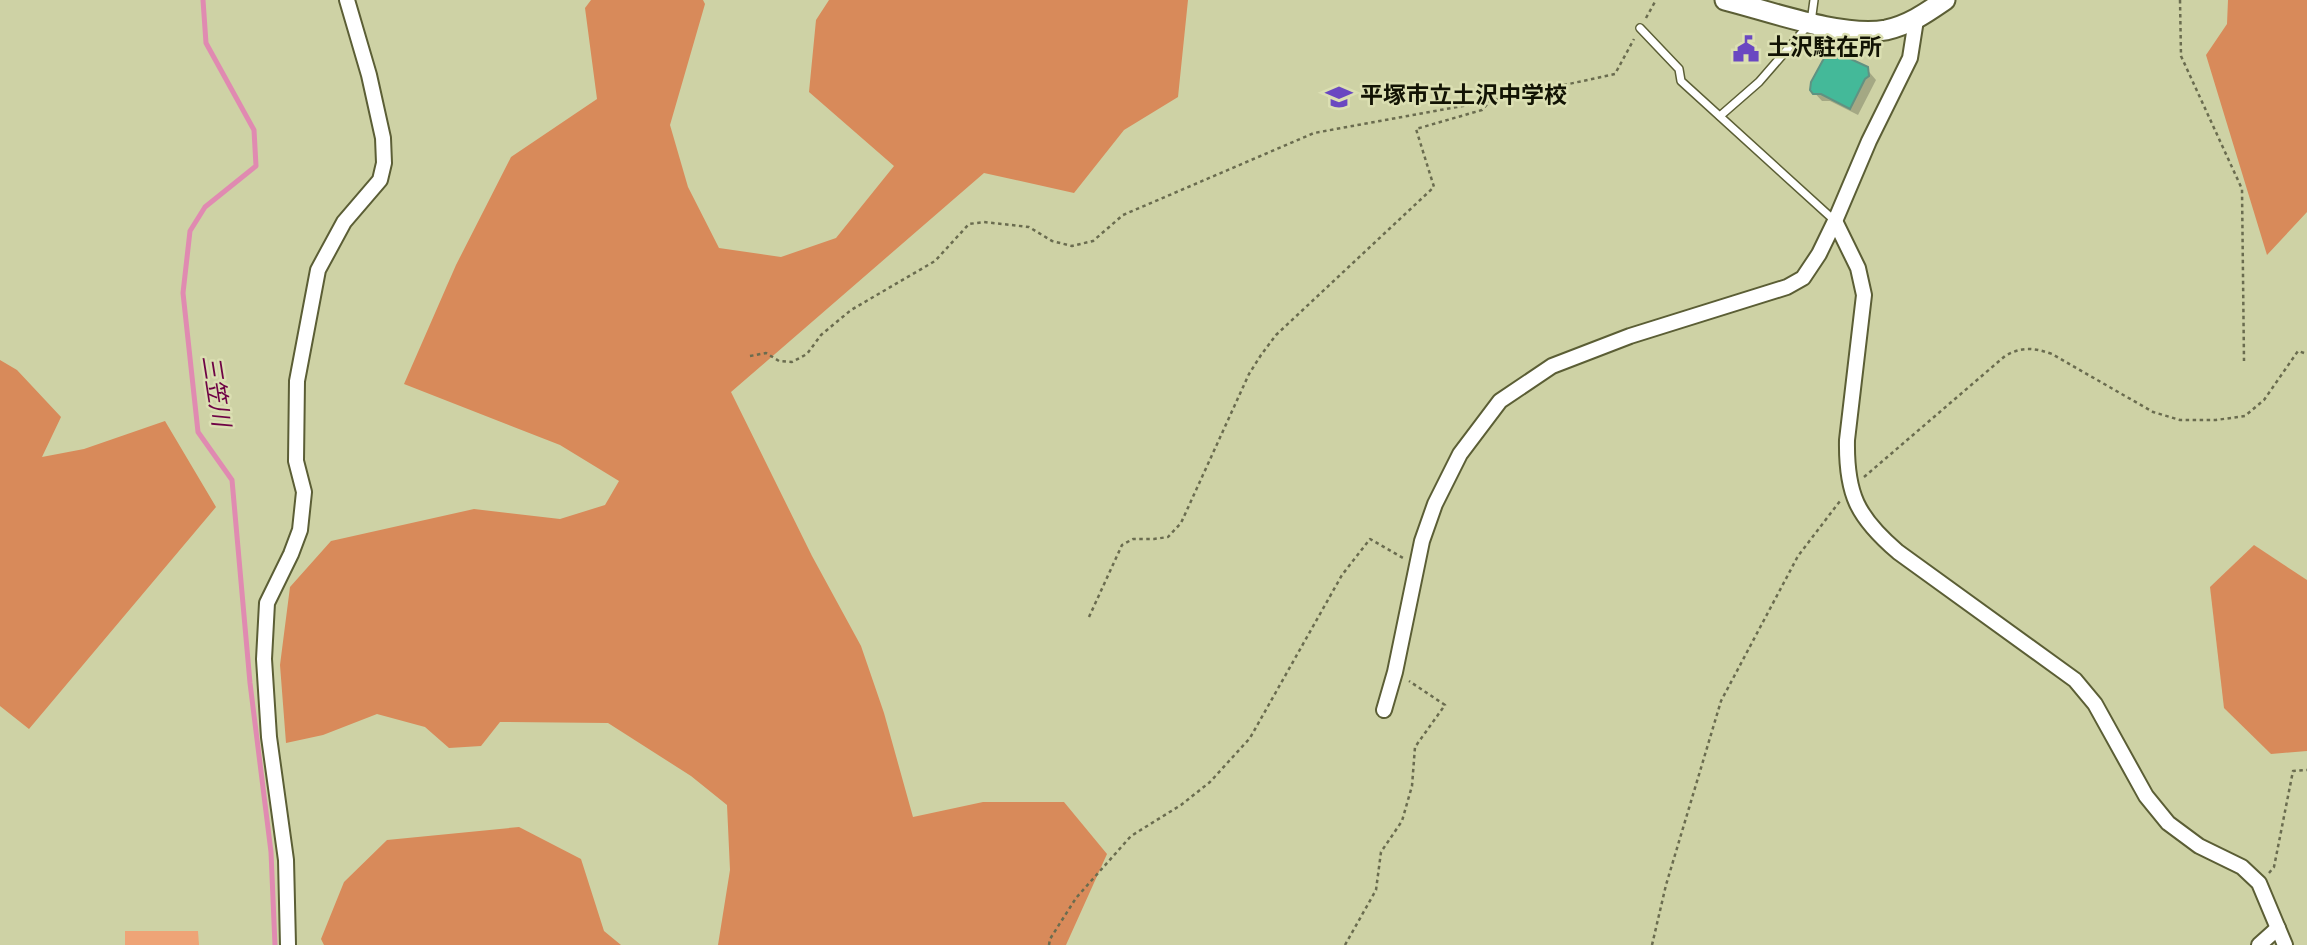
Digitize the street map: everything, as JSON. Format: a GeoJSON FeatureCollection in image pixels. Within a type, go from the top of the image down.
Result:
{"type":"FeatureCollection","features":[{"type":"Feature","properties":{"kind":"street"},"geometry":{"type":"LineString","coordinates":[[288,945],[286,860],[269,737],[264,659],[267,603],[300,530],[304,492],[296,461],[296,381],[318,270],[344,222],[380,180],[384,163],[383,138],[369,75],[347,0]]}},
{"type":"Feature","properties":{"kind":"street"},"geometry":{"type":"LineString","coordinates":[[1725,0],[1811,22],[1856,30],[1886,30],[1916,20],[1944,0]]}},
{"type":"Feature","properties":{"kind":"street"},"geometry":{"type":"LineString","coordinates":[[1384,710],[1395,671],[1422,541],[1435,504],[1460,454],[1500,401],[1552,366],[1630,336],[1787,287],[1803,278],[1819,254],[1869,141],[1910,58],[1916,20]]}},
{"type":"Feature","properties":{"kind":"street"},"geometry":{"type":"LineString","coordinates":[[1835,221],[1858,268],[1864,295],[1847,440],[1850,488],[1861,513],[1877,534],[1898,552],[2075,680],[2095,704],[2146,796],[2168,823],[2199,846],[2242,867],[2259,883],[2285,945]]}},
{"type":"Feature","properties":{"kind":"street"},"geometry":{"type":"LineString","coordinates":[[2259,945],[2278,928]]}},
{"type":"Feature","properties":{"kind":"lane"},"geometry":{"type":"LineString","coordinates":[[1720,116],[1759,82],[1811,22],[1814,0]]}},
{"type":"Feature","properties":{"kind":"lane"},"geometry":{"type":"LineString","coordinates":[[1640,28],[1679,69],[1681,81],[1835,221]]}},
{"type":"Feature","properties":{"kind":"path"},"geometry":{"type":"LineString","coordinates":[[750,356],[766,354],[779,361],[792,362],[807,354],[821,335],[851,310],[934,261],[970,225],[984,222],[1029,227],[1052,241],[1072,246],[1093,241],[1123,215],[1314,133],[1490,101],[1615,74],[1656,0]]}},
{"type":"Feature","properties":{"kind":"path"},"geometry":{"type":"LineString","coordinates":[[2180,0],[2181,56],[2242,189],[2244,361]]}},
{"type":"Feature","properties":{"kind":"path"},"geometry":{"type":"LineString","coordinates":[[1090,617],[1122,545],[1133,539],[1154,540],[1168,537],[1181,523],[1249,374],[1276,335],[1434,187],[1416,129],[1482,110],[1490,101]]}},
{"type":"Feature","properties":{"kind":"path"},"geometry":{"type":"LineString","coordinates":[[1652,945],[1721,701],[1798,556],[1850,488],[2017,349],[2035,348],[2052,354],[2153,412],[2180,420],[2216,420],[2245,416],[2264,400],[2298,351],[2307,354]]}},
{"type":"Feature","properties":{"kind":"path"},"geometry":{"type":"LineString","coordinates":[[1049,945],[1050,939],[1076,898],[1131,836],[1181,805],[1210,782],[1250,738],[1342,575],[1363,547],[1370,540],[1418,566]]}},
{"type":"Feature","properties":{"kind":"path"},"geometry":{"type":"LineString","coordinates":[[1345,945],[1376,890],[1381,852],[1402,821],[1412,786],[1415,747],[1445,705],[1395,671]]}},
{"type":"Feature","properties":{"kind":"path"},"geometry":{"type":"LineString","coordinates":[[2259,883],[2274,867],[2293,771],[2307,770]]}},
{"type":"Feature","properties":{"kind":"shaded area"},"geometry":{"type":"Polygon","coordinates":[[[591,0],[703,0],[705,4],[670,125],[688,187],[719,248],[781,257],[836,238],[894,166],[809,92],[816,20],[829,0],[1188,0],[1178,97],[1124,130],[1074,193],[984,173],[731,392],[812,556],[861,646],[884,713],[913,817],[983,802],[1064,802],[1107,854],[1066,945],[718,945],[730,870],[727,805],[691,776],[608,723],[500,722],[481,746],[449,748],[425,727],[377,714],[323,735],[286,743],[280,665],[290,587],[331,541],[474,509],[560,519],[605,505],[619,481],[560,445],[404,384],[456,265],[511,157],[597,99],[585,8],[591,0]]]}},
{"type":"Feature","properties":{"kind":"shaded area"},"geometry":{"type":"Polygon","coordinates":[[[2228,0],[2307,0],[2307,212],[2267,255],[2206,55],[2227,24],[2228,0]]]}},
{"type":"Feature","properties":{"kind":"shaded area"},"geometry":{"type":"Polygon","coordinates":[[[0,360],[17,370],[61,417],[42,457],[84,449],[165,421],[216,507],[29,729],[0,706],[0,360]]]}},
{"type":"Feature","properties":{"kind":"shaded area"},"geometry":{"type":"Polygon","coordinates":[[[2254,545],[2307,580],[2307,751],[2271,754],[2224,708],[2210,587],[2254,545]]]}},
{"type":"Feature","properties":{"kind":"shaded area"},"geometry":{"type":"Polygon","coordinates":[[[519,827],[581,859],[604,931],[621,945],[324,945],[321,939],[344,882],[387,840],[519,827]]]}},
{"type":"Feature","properties":{"kind":"shaded area"},"geometry":{"type":"Polygon","coordinates":[[[125,931],[198,931],[199,945],[125,945],[125,931]]]}},
{"type":"Feature","properties":{"kind":"building"},"geometry":{"type":"Polygon","coordinates":[[[1829,49],[1868,67],[1869,76],[1850,109],[1821,94],[1813,94],[1810,90],[1811,82],[1829,49]]]}},
{"type":"Feature","properties":{"kind":"waterway","name":"三笠川"},"geometry":{"type":"LineString","coordinates":[[203,0],[206,43],[254,130],[256,166],[205,207],[190,231],[183,293],[198,432],[232,480],[250,683],[271,852],[275,945]]}},
{"type":"Feature","properties":{"kind":"place","name":"土沢駐在所"},"geometry":{"type":"Point","coordinates":[1746,49]}},
{"type":"Feature","properties":{"kind":"place","name":"平塚市立土沢中学校"},"geometry":{"type":"Point","coordinates":[1339,97]}}]}
